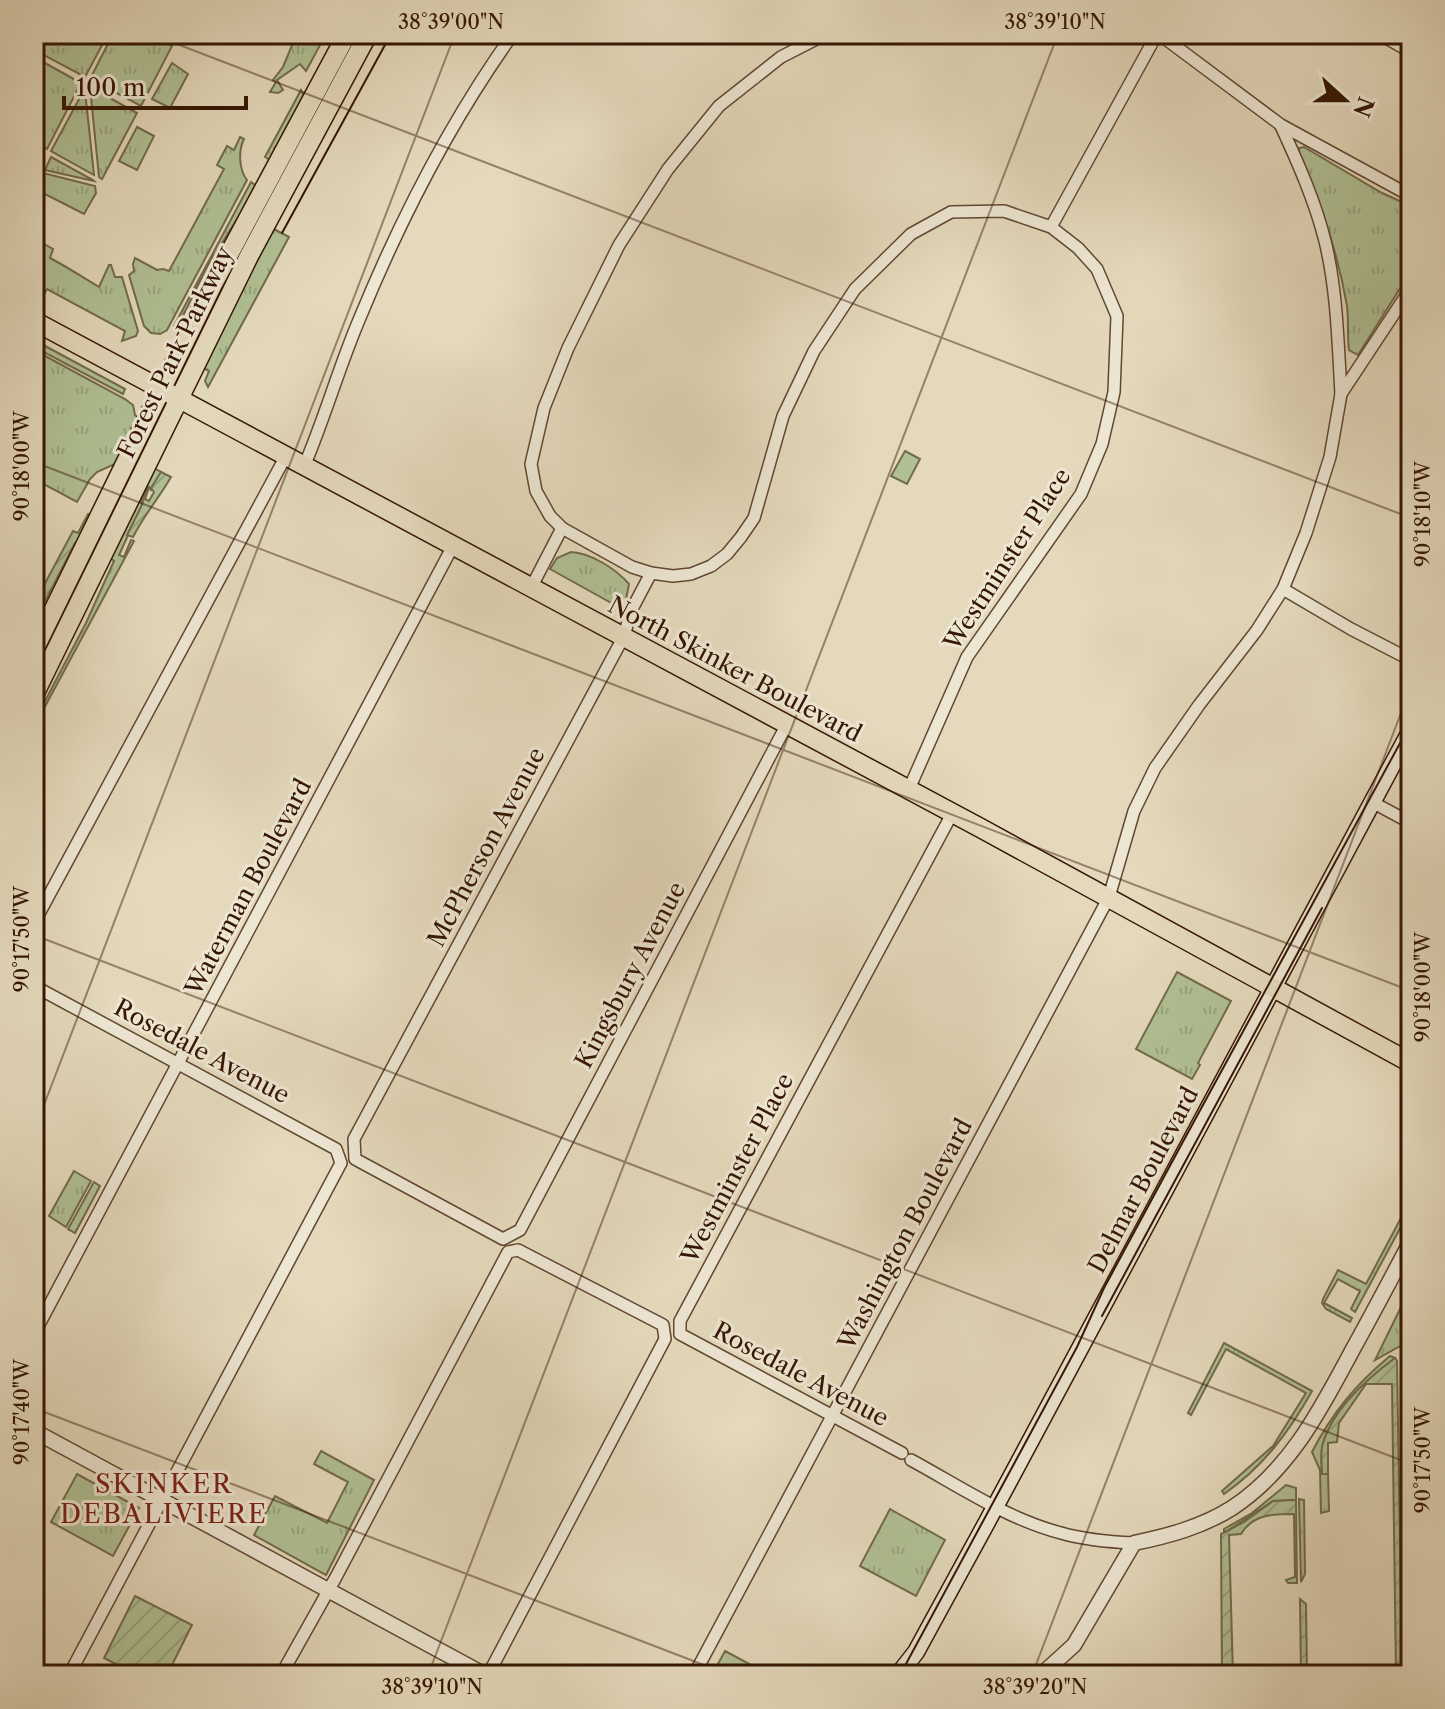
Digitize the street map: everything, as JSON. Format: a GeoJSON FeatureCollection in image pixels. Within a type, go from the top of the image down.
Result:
{"type":"FeatureCollection","features":[{"type":"Feature","properties":{"kind":"main road","name":"Forest Park Parkway"},"geometry":{"type":"LineString","coordinates":[[34,650],[213,284],[347,34]]}},
{"type":"Feature","properties":{"kind":"main road","name":"Forest Park Parkway"},"geometry":{"type":"LineString","coordinates":[[34,695],[280,195],[368,34]]}},
{"type":"Feature","properties":{"kind":"main road","name":"North Skinker Boulevard"},"geometry":{"type":"LineString","coordinates":[[34,321],[953,812],[1411,1063]]}},
{"type":"Feature","properties":{"kind":"main road","name":"Delmar Boulevard"},"geometry":{"type":"LineString","coordinates":[[898,1675],[916,1652],[996,1506],[1411,730]]}},
{"type":"Feature","properties":{"kind":"main road","name":"Delmar Boulevard"},"geometry":{"type":"LineString","coordinates":[[911,1675],[916,1652]]}},
{"type":"Feature","properties":{"kind":"street"},"geometry":{"type":"LineString","coordinates":[[305,464],[384,262],[440,147],[513,34]]}},
{"type":"Feature","properties":{"kind":"street"},"geometry":{"type":"LineString","coordinates":[[826,34],[781,57],[719,106],[668,169],[619,245],[568,348],[544,408],[531,464],[536,491],[550,516],[562,528],[606,554],[651,573],[673,576],[691,574],[711,566],[727,554],[741,537],[754,518],[783,416],[814,351],[855,289],[911,234],[951,212],[1004,211],[1051,227],[1158,34],[1281,125],[1411,196]]}},
{"type":"Feature","properties":{"kind":"street"},"geometry":{"type":"LineString","coordinates":[[1379,34],[1411,52]]}},
{"type":"Feature","properties":{"kind":"street"},"geometry":{"type":"LineString","coordinates":[[1281,125],[1305,178],[1325,242],[1337,316],[1341,394]]}},
{"type":"Feature","properties":{"kind":"street","name":"Westminster Place"},"geometry":{"type":"LineString","coordinates":[[909,789],[967,657],[1081,494],[1102,444],[1114,392],[1117,316],[1097,269],[1078,248],[1051,227]]}},
{"type":"Feature","properties":{"kind":"street"},"geometry":{"type":"LineString","coordinates":[[1341,394],[1411,288]]}},
{"type":"Feature","properties":{"kind":"street","name":"Washington Boulevard"},"geometry":{"type":"LineString","coordinates":[[694,1675],[1109,897],[1134,811],[1155,768],[1257,630],[1283,589],[1306,533],[1330,457],[1341,394]]}},
{"type":"Feature","properties":{"kind":"street"},"geometry":{"type":"LineString","coordinates":[[34,923],[287,454]]}},
{"type":"Feature","properties":{"kind":"street"},"geometry":{"type":"LineString","coordinates":[[532,586],[562,528]]}},
{"type":"Feature","properties":{"kind":"street","name":"Waterman Boulevard"},"geometry":{"type":"LineString","coordinates":[[34,1334],[454,544]]}},
{"type":"Feature","properties":{"kind":"street","name":"McPherson Avenue"},"geometry":{"type":"LineString","coordinates":[[503,1239],[355,1159],[354,1139],[624,636],[631,611],[651,573]]}},
{"type":"Feature","properties":{"kind":"street"},"geometry":{"type":"LineString","coordinates":[[1283,589],[1411,660]]}},
{"type":"Feature","properties":{"kind":"street","name":"Kingsbury Avenue"},"geometry":{"type":"LineString","coordinates":[[503,1239],[520,1230],[787,724]]}},
{"type":"Feature","properties":{"kind":"street"},"geometry":{"type":"LineString","coordinates":[[1372,802],[1411,823]]}},
{"type":"Feature","properties":{"kind":"street","name":"Westminster Place"},"geometry":{"type":"LineString","coordinates":[[680,1334],[680,1321],[953,812]]}},
{"type":"Feature","properties":{"kind":"street","name":"Rosedale Avenue"},"geometry":{"type":"LineString","coordinates":[[34,986],[336,1149],[341,1163],[163,1501]]}},
{"type":"Feature","properties":{"kind":"street","name":"Rosedale Avenue"},"geometry":{"type":"LineString","coordinates":[[680,1334],[1027,1522],[1065,1535],[1134,1543],[1193,1527],[1246,1498],[1289,1456],[1331,1391],[1411,1241]]}},
{"type":"Feature","properties":{"kind":"street"},"geometry":{"type":"LineString","coordinates":[[34,1431],[329,1591],[487,1675],[665,1339],[663,1325],[518,1250],[508,1252],[329,1591],[281,1675]]}},
{"type":"Feature","properties":{"kind":"street"},"geometry":{"type":"LineString","coordinates":[[69,1675],[163,1501]]}},
{"type":"Feature","properties":{"kind":"street"},"geometry":{"type":"LineString","coordinates":[[1041,1675],[1074,1645],[1134,1543]]}},
{"type":"Feature","properties":{"kind":"green space"},"geometry":{"type":"Polygon","coordinates":[[[34,34],[108,34],[85,77],[34,50],[34,34]]]}},
{"type":"Feature","properties":{"kind":"green space"},"geometry":{"type":"Polygon","coordinates":[[[113,34],[150,34],[172,46],[141,106],[90,79],[113,34]]]}},
{"type":"Feature","properties":{"kind":"green space"},"geometry":{"type":"Polygon","coordinates":[[[304,34],[326,34],[306,71],[300,64],[277,80],[283,90],[270,92],[295,38],[301,41],[304,34]]]}},
{"type":"Feature","properties":{"kind":"green space"},"geometry":{"type":"Polygon","coordinates":[[[34,57],[81,83],[47,149],[34,143],[34,57]]]}},
{"type":"Feature","properties":{"kind":"green space"},"geometry":{"type":"Polygon","coordinates":[[[172,63],[188,74],[170,108],[152,99],[172,63]]]}},
{"type":"Feature","properties":{"kind":"green space"},"geometry":{"type":"Polygon","coordinates":[[[90,87],[137,113],[102,179],[99,177],[90,87]]]}},
{"type":"Feature","properties":{"kind":"green space"},"geometry":{"type":"Polygon","coordinates":[[[301,90],[304,95],[270,160],[265,157],[301,90]]]}},
{"type":"Feature","properties":{"kind":"green space"},"geometry":{"type":"Polygon","coordinates":[[[85,91],[94,175],[51,151],[85,91]]]}},
{"type":"Feature","properties":{"kind":"green space"},"geometry":{"type":"Polygon","coordinates":[[[137,127],[154,136],[137,170],[119,161],[137,127]]]}},
{"type":"Feature","properties":{"kind":"green space"},"geometry":{"type":"Polygon","coordinates":[[[240,137],[244,139],[240,160],[247,180],[167,330],[160,334],[151,333],[144,326],[129,275],[134,271],[135,258],[157,270],[169,271],[224,169],[217,165],[227,146],[234,150],[240,137]]]}},
{"type":"Feature","properties":{"kind":"green space"},"geometry":{"type":"Polygon","coordinates":[[[1304,147],[1382,193],[1411,206],[1411,271],[1358,355],[1349,350],[1348,312],[1339,268],[1315,193],[1299,157],[1299,148],[1304,147]]]}},
{"type":"Feature","properties":{"kind":"green space"},"geometry":{"type":"Polygon","coordinates":[[[51,157],[93,180],[94,181],[45,170],[51,157]]]}},
{"type":"Feature","properties":{"kind":"green space"},"geometry":{"type":"Polygon","coordinates":[[[43,173],[95,186],[96,193],[84,214],[35,189],[43,173]]]}},
{"type":"Feature","properties":{"kind":"green space"},"geometry":{"type":"Polygon","coordinates":[[[251,182],[255,185],[255,191],[208,265],[177,328],[174,326],[251,182]]]}},
{"type":"Feature","properties":{"kind":"green space"},"geometry":{"type":"Polygon","coordinates":[[[272,228],[289,237],[208,387],[205,381],[209,371],[203,368],[272,228]]]}},
{"type":"Feature","properties":{"kind":"green space"},"geometry":{"type":"Polygon","coordinates":[[[44,244],[53,249],[50,258],[99,287],[111,265],[115,277],[122,277],[138,331],[136,336],[122,341],[125,331],[47,289],[42,298],[34,293],[34,252],[39,252],[44,244]]]}},
{"type":"Feature","properties":{"kind":"green space"},"geometry":{"type":"Polygon","coordinates":[[[34,340],[125,389],[123,394],[34,347],[34,340]]]}},
{"type":"Feature","properties":{"kind":"green space"},"geometry":{"type":"Polygon","coordinates":[[[34,350],[125,399],[133,405],[139,419],[117,463],[97,472],[77,502],[34,479],[34,350]]]}},
{"type":"Feature","properties":{"kind":"green space"},"geometry":{"type":"Polygon","coordinates":[[[905,451],[920,459],[907,484],[891,476],[905,451]]]}},
{"type":"Feature","properties":{"kind":"green space"},"geometry":{"type":"Polygon","coordinates":[[[154,468],[161,472],[141,500],[142,505],[119,555],[124,557],[131,540],[134,541],[34,727],[86,623],[114,561],[110,558],[154,468]]]}},
{"type":"Feature","properties":{"kind":"green space"},"geometry":{"type":"Polygon","coordinates":[[[161,472],[171,477],[133,537],[127,535],[147,487],[145,499],[149,501],[154,492],[151,488],[161,472]]]}},
{"type":"Feature","properties":{"kind":"green space"},"geometry":{"type":"Polygon","coordinates":[[[88,514],[92,516],[83,535],[75,543],[34,623],[34,604],[73,531],[78,533],[88,514]]]}},
{"type":"Feature","properties":{"kind":"green space"},"geometry":{"type":"Polygon","coordinates":[[[571,552],[603,563],[629,584],[624,610],[550,569],[557,558],[571,552]]]}},
{"type":"Feature","properties":{"kind":"green space"},"geometry":{"type":"Polygon","coordinates":[[[1177,972],[1231,1001],[1192,1079],[1136,1049],[1177,972]]]}},
{"type":"Feature","properties":{"kind":"green space"},"geometry":{"type":"Polygon","coordinates":[[[74,1171],[91,1181],[66,1227],[49,1216],[74,1171]]]}},
{"type":"Feature","properties":{"kind":"green space"},"geometry":{"type":"Polygon","coordinates":[[[94,1182],[100,1186],[75,1233],[68,1229],[94,1182]]]}},
{"type":"Feature","properties":{"kind":"green space"},"geometry":{"type":"Polygon","coordinates":[[[1411,1199],[1411,1208],[1355,1312],[1351,1309],[1360,1291],[1338,1279],[1324,1303],[1352,1318],[1350,1322],[1326,1309],[1322,1303],[1323,1299],[1338,1270],[1366,1284],[1411,1199]]]}},
{"type":"Feature","properties":{"kind":"green space"},"geometry":{"type":"Polygon","coordinates":[[[1401,1307],[1411,1309],[1411,1340],[1375,1360],[1401,1307]]]}},
{"type":"Feature","properties":{"kind":"green space"},"geometry":{"type":"Polygon","coordinates":[[[1224,1343],[1312,1391],[1274,1448],[1224,1494],[1222,1491],[1273,1446],[1306,1393],[1226,1349],[1191,1415],[1188,1413],[1224,1343]]]}},
{"type":"Feature","properties":{"kind":"green space"},"geometry":{"type":"Polygon","coordinates":[[[1390,1356],[1395,1358],[1353,1396],[1328,1431],[1321,1458],[1322,1474],[1328,1474],[1329,1511],[1321,1513],[1320,1470],[1312,1452],[1346,1400],[1390,1356]]]}},
{"type":"Feature","properties":{"kind":"green space"},"geometry":{"type":"Polygon","coordinates":[[[1395,1358],[1402,1675],[1396,1675],[1392,1384],[1366,1384],[1339,1423],[1337,1442],[1328,1443],[1328,1474],[1322,1474],[1321,1458],[1328,1430],[1343,1406],[1363,1385],[1395,1358]]]}},
{"type":"Feature","properties":{"kind":"green space"},"geometry":{"type":"Polygon","coordinates":[[[321,1451],[374,1480],[326,1575],[254,1535],[275,1496],[327,1523],[348,1482],[314,1464],[321,1451]]]}},
{"type":"Feature","properties":{"kind":"green space"},"geometry":{"type":"Polygon","coordinates":[[[77,1474],[139,1508],[113,1556],[51,1522],[77,1474]]]}},
{"type":"Feature","properties":{"kind":"green space"},"geometry":{"type":"Polygon","coordinates":[[[1286,1485],[1296,1488],[1296,1500],[1273,1501],[1224,1533],[1224,1529],[1252,1513],[1286,1485]]]}},
{"type":"Feature","properties":{"kind":"green space"},"geometry":{"type":"Polygon","coordinates":[[[1299,1499],[1304,1500],[1305,1574],[1301,1582],[1299,1499]]]}},
{"type":"Feature","properties":{"kind":"green space"},"geometry":{"type":"Polygon","coordinates":[[[1296,1500],[1297,1583],[1286,1580],[1295,1577],[1294,1514],[1264,1516],[1251,1522],[1241,1534],[1229,1535],[1233,1675],[1222,1675],[1221,1534],[1273,1501],[1296,1500]]]}},
{"type":"Feature","properties":{"kind":"green space"},"geometry":{"type":"Polygon","coordinates":[[[890,1509],[945,1540],[916,1596],[860,1566],[890,1509]]]}},
{"type":"Feature","properties":{"kind":"green space"},"geometry":{"type":"Polygon","coordinates":[[[135,1596],[192,1625],[167,1675],[137,1675],[104,1658],[135,1596]]]}},
{"type":"Feature","properties":{"kind":"green space"},"geometry":{"type":"Polygon","coordinates":[[[1300,1599],[1306,1604],[1307,1675],[1301,1675],[1300,1599]]]}},
{"type":"Feature","properties":{"kind":"green space"},"geometry":{"type":"Polygon","coordinates":[[[725,1651],[770,1675],[712,1675],[725,1651]]]}},
{"type":"Feature","properties":{"kind":"tram line"},"geometry":{"type":"LineString","coordinates":[[282,233],[391,34]]}},
{"type":"Feature","properties":{"kind":"tram line"},"geometry":{"type":"LineString","coordinates":[[900,1675],[1077,1347],[1104,1288],[1411,723]]}},
{"type":"Feature","properties":{"kind":"tram line"},"geometry":{"type":"LineString","coordinates":[[1102,1316],[1322,908]]}},
{"type":"Feature","properties":{"kind":"district","name":"SKINKER DEBALIVIERE"},"geometry":{"type":"Point","coordinates":[164,1499]}}]}
